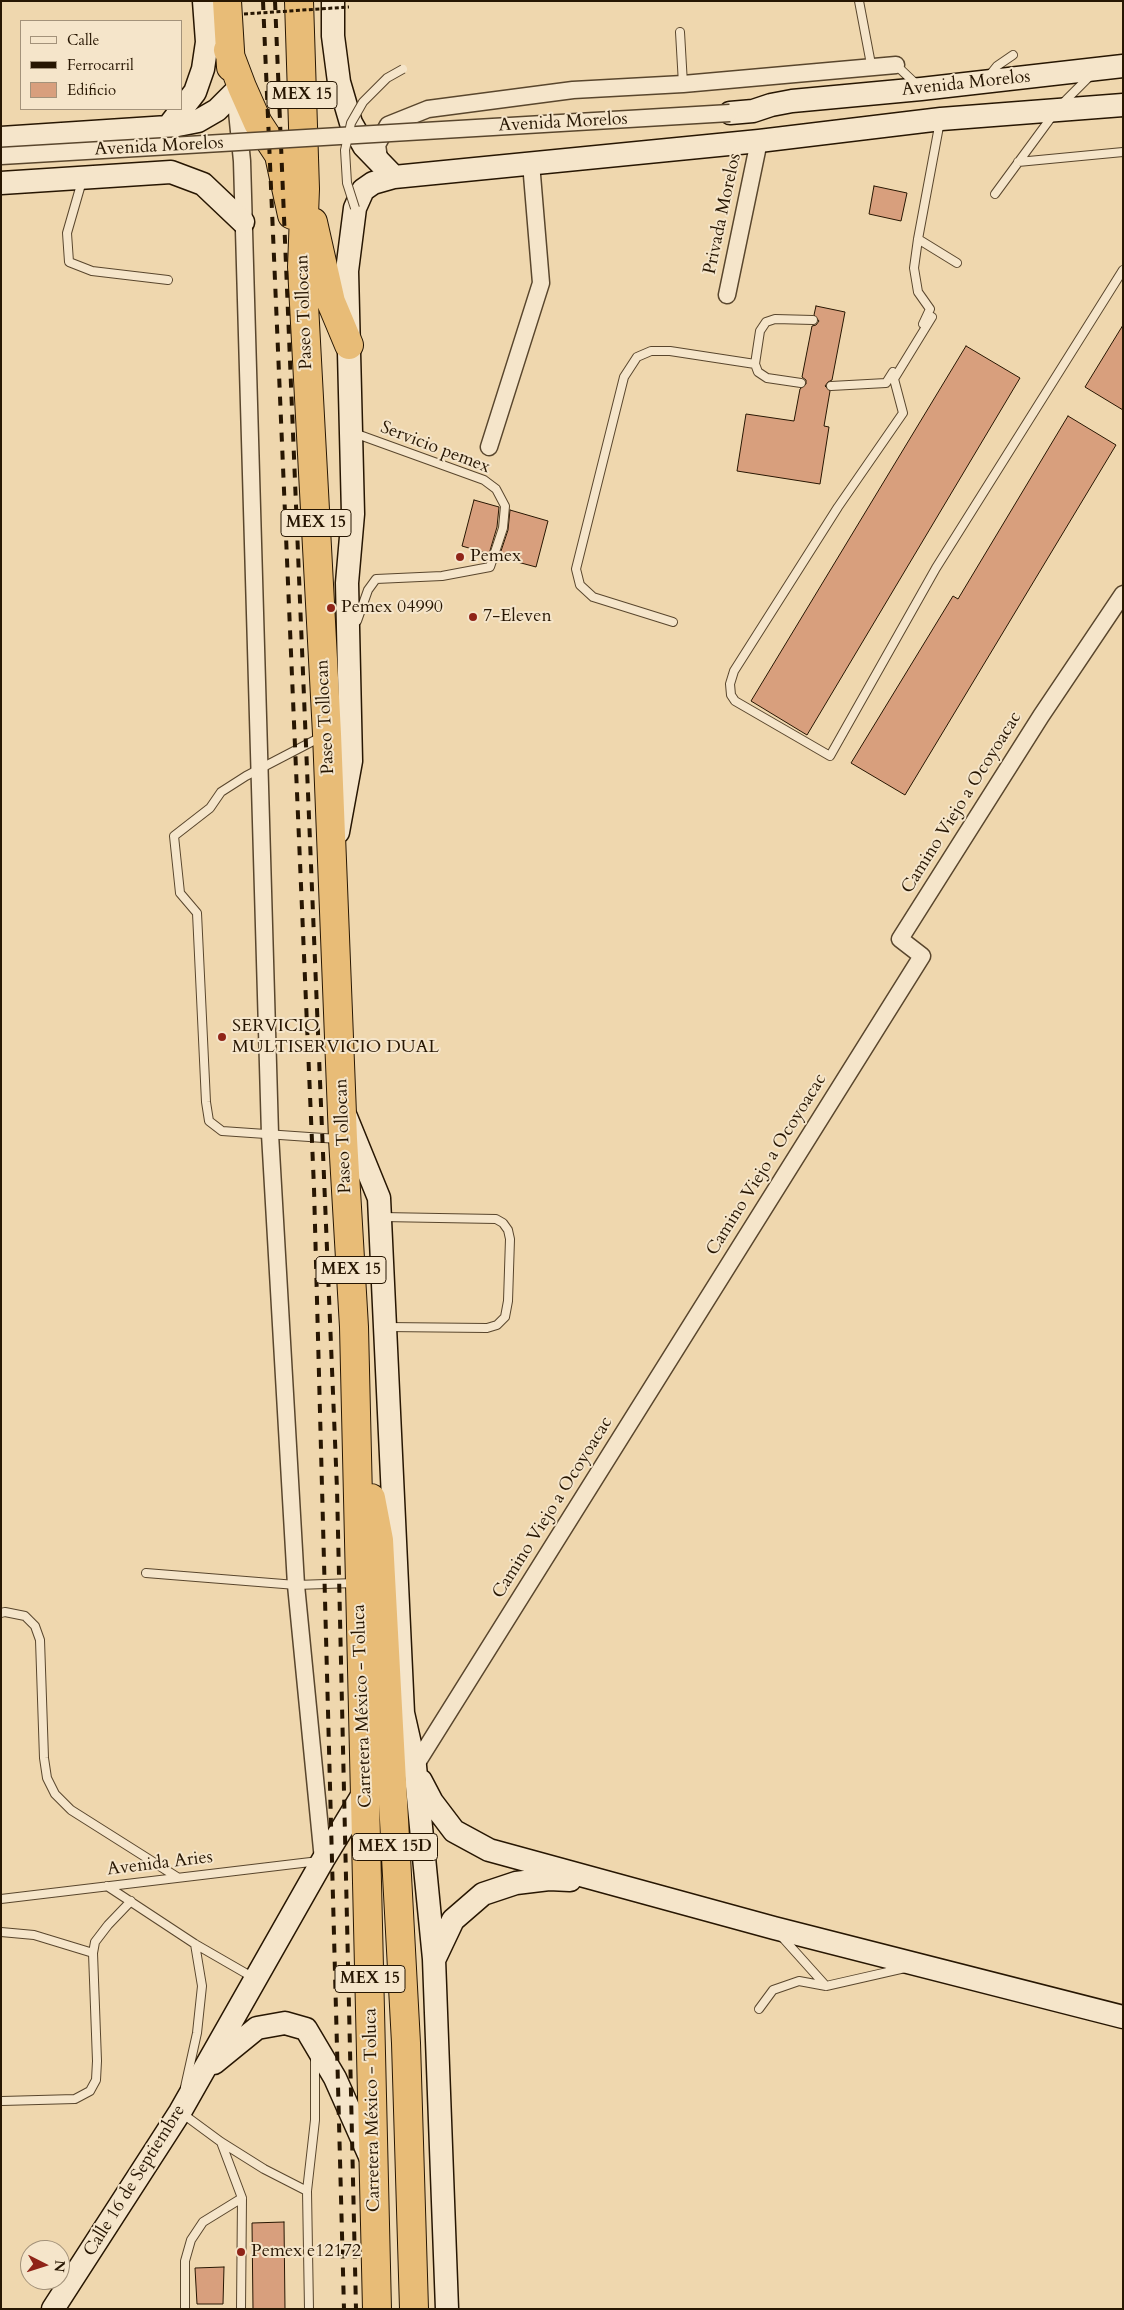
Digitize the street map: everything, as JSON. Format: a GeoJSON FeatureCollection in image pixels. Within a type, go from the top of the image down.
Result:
{"type":"FeatureCollection","features":[{"type":"Feature","properties":{"kind":"highway","name":"Paseo Tollocan"},"geometry":{"type":"LineString","coordinates":[[299,1],[305,189],[302,267],[333,858],[343,1139],[358,1432]]}},
{"type":"Feature","properties":{"kind":"highway"},"geometry":{"type":"LineString","coordinates":[[235,8],[228,50],[235,92]]}},
{"type":"Feature","properties":{"kind":"highway"},"geometry":{"type":"LineString","coordinates":[[228,50],[258,123],[279,155],[287,186],[302,267]]}},
{"type":"Feature","properties":{"kind":"highway"},"geometry":{"type":"LineString","coordinates":[[305,189],[331,302],[349,345]]}},
{"type":"Feature","properties":{"kind":"highway","name":"Carretera México - Toluca"},"geometry":{"type":"LineString","coordinates":[[358,1432],[359,1582],[378,2309]]}},
{"type":"Feature","properties":{"kind":"highway","name":"MEX 15D"},"geometry":{"type":"LineString","coordinates":[[358,1432],[379,1540],[406,2043],[414,2309]]}},
{"type":"Feature","properties":{"kind":"main road"},"geometry":{"type":"LineString","coordinates":[[182,109],[195,92],[203,69],[207,42],[204,1]]}},
{"type":"Feature","properties":{"kind":"main road"},"geometry":{"type":"LineString","coordinates":[[341,4],[333,36],[340,82],[351,123],[364,146],[387,171]]}},
{"type":"Feature","properties":{"kind":"main road","name":"Avenida Morelos"},"geometry":{"type":"LineString","coordinates":[[730,113],[753,111],[792,101],[1095,71],[1123,66]]}},
{"type":"Feature","properties":{"kind":"main road"},"geometry":{"type":"LineString","coordinates":[[1,138],[168,127],[198,121],[217,110],[235,92]]}},
{"type":"Feature","properties":{"kind":"main road","name":"Avenida Morelos"},"geometry":{"type":"LineString","coordinates":[[333,858],[351,761],[346,583],[353,514],[346,271],[355,208],[364,190],[387,171],[530,163],[759,140],[940,119],[1055,112],[1123,105]]}},
{"type":"Feature","properties":{"kind":"main road"},"geometry":{"type":"LineString","coordinates":[[168,127],[181,110]]}},
{"type":"Feature","properties":{"kind":"main road"},"geometry":{"type":"LineString","coordinates":[[753,111],[801,128],[824,133]]}},
{"type":"Feature","properties":{"kind":"main road","name":"Avenida Morelos"},"geometry":{"type":"LineString","coordinates":[[1,183],[170,172],[203,184],[243,222]]}},
{"type":"Feature","properties":{"kind":"main road"},"geometry":{"type":"LineString","coordinates":[[343,1108],[379,1198],[403,1713],[414,1766],[434,1959],[447,2309]]}},
{"type":"Feature","properties":{"kind":"main road"},"geometry":{"type":"LineString","coordinates":[[414,1766],[432,1802],[454,1831],[489,1850],[774,1928],[1123,2017]]}},
{"type":"Feature","properties":{"kind":"main road","name":"Calle 16 de Septiembre"},"geometry":{"type":"LineString","coordinates":[[53,2309],[180,2112],[323,1860],[365,1792]]}},
{"type":"Feature","properties":{"kind":"main road"},"geometry":{"type":"LineString","coordinates":[[434,1959],[453,1920],[483,1894],[516,1883],[549,1879],[598,1881]]}},
{"type":"Feature","properties":{"kind":"main road"},"geometry":{"type":"LineString","coordinates":[[199,2077],[229,2049],[257,2028],[285,2024],[306,2029],[335,2078],[374,2167]]}},
{"type":"Feature","properties":{"kind":"street"},"geometry":{"type":"LineString","coordinates":[[387,171],[377,145],[388,125],[428,109],[573,90],[683,84],[896,65]]}},
{"type":"Feature","properties":{"kind":"street"},"geometry":{"type":"LineString","coordinates":[[235,92],[242,161],[270,1134],[296,1585],[323,1860]]}},
{"type":"Feature","properties":{"kind":"street","name":"Avenida Morelos"},"geometry":{"type":"LineString","coordinates":[[1,156],[730,113]]}},
{"type":"Feature","properties":{"kind":"street","name":"Privada Morelos"},"geometry":{"type":"LineString","coordinates":[[727,295],[759,140]]}},
{"type":"Feature","properties":{"kind":"street"},"geometry":{"type":"LineString","coordinates":[[489,447],[541,284],[530,163]]}},
{"type":"Feature","properties":{"kind":"street","name":"Camino Viejo a Ocoyoacac"},"geometry":{"type":"LineString","coordinates":[[414,1766],[922,956],[900,939],[1041,716],[1123,594]]}},
{"type":"Feature","properties":{"kind":"lane"},"geometry":{"type":"LineString","coordinates":[[852,1],[862,21]]}},
{"type":"Feature","properties":{"kind":"lane"},"geometry":{"type":"LineString","coordinates":[[859,1],[870,59]]}},
{"type":"Feature","properties":{"kind":"lane"},"geometry":{"type":"LineString","coordinates":[[680,32],[683,84]]}},
{"type":"Feature","properties":{"kind":"lane"},"geometry":{"type":"LineString","coordinates":[[985,82],[997,66],[1013,55]]}},
{"type":"Feature","properties":{"kind":"lane"},"geometry":{"type":"LineString","coordinates":[[896,65],[921,89]]}},
{"type":"Feature","properties":{"kind":"lane"},"geometry":{"type":"LineString","coordinates":[[355,208],[347,183],[346,158],[351,123],[363,102],[387,78],[403,69]]}},
{"type":"Feature","properties":{"kind":"lane"},"geometry":{"type":"LineString","coordinates":[[995,194],[1055,112],[1095,71]]}},
{"type":"Feature","properties":{"kind":"lane"},"geometry":{"type":"LineString","coordinates":[[931,313],[918,292],[914,268],[940,119]]}},
{"type":"Feature","properties":{"kind":"lane"},"geometry":{"type":"LineString","coordinates":[[1018,162],[1123,152]]}},
{"type":"Feature","properties":{"kind":"lane"},"geometry":{"type":"LineString","coordinates":[[84,177],[67,233],[69,262],[92,271],[168,280]]}},
{"type":"Feature","properties":{"kind":"lane"},"geometry":{"type":"LineString","coordinates":[[918,239],[956,263]]}},
{"type":"Feature","properties":{"kind":"lane"},"geometry":{"type":"LineString","coordinates":[[931,313],[894,378],[903,413],[838,507],[734,671],[730,684],[731,695],[735,701],[830,756],[936,568],[1123,270]]}},
{"type":"Feature","properties":{"kind":"lane"},"geometry":{"type":"LineString","coordinates":[[831,386],[886,383],[931,313]]}},
{"type":"Feature","properties":{"kind":"lane"},"geometry":{"type":"LineString","coordinates":[[801,382],[767,378],[758,372],[755,364],[760,331],[766,322],[775,319],[813,320]]}},
{"type":"Feature","properties":{"kind":"lane"},"geometry":{"type":"LineString","coordinates":[[673,622],[593,597],[580,585],[576,569],[624,377],[637,357],[651,351],[670,351],[755,364]]}},
{"type":"Feature","properties":{"kind":"lane","name":"Servicio pemex"},"geometry":{"type":"LineString","coordinates":[[348,660],[359,613],[368,590],[376,579],[442,576],[490,567],[503,528],[505,506],[496,489],[484,480],[350,431]]}},
{"type":"Feature","properties":{"kind":"lane"},"geometry":{"type":"LineString","coordinates":[[327,734],[221,792],[210,808],[174,836],[180,893],[196,914],[208,1121],[222,1131],[343,1139]]}},
{"type":"Feature","properties":{"kind":"lane"},"geometry":{"type":"LineString","coordinates":[[380,1216],[496,1219],[503,1223],[508,1230],[510,1239],[508,1301],[505,1317],[497,1326],[487,1328],[385,1327]]}},
{"type":"Feature","properties":{"kind":"lane"},"geometry":{"type":"LineString","coordinates":[[146,1573],[296,1585],[359,1582]]}},
{"type":"Feature","properties":{"kind":"lane"},"geometry":{"type":"LineString","coordinates":[[1,1613],[26,1616],[36,1626],[40,1640],[44,1758],[47,1778],[55,1794],[70,1810],[177,1877]]}},
{"type":"Feature","properties":{"kind":"lane","name":"Avenida Aries"},"geometry":{"type":"LineString","coordinates":[[1,1899],[323,1860]]}},
{"type":"Feature","properties":{"kind":"lane"},"geometry":{"type":"LineString","coordinates":[[107,1886],[195,1944],[256,1979]]}},
{"type":"Feature","properties":{"kind":"lane"},"geometry":{"type":"LineString","coordinates":[[2,2100],[75,2099],[90,2091],[96,2080],[97,2061],[93,1953],[95,1942],[131,1901]]}},
{"type":"Feature","properties":{"kind":"lane"},"geometry":{"type":"LineString","coordinates":[[774,1928],[826,1986]]}},
{"type":"Feature","properties":{"kind":"lane"},"geometry":{"type":"LineString","coordinates":[[1,1932],[34,1935],[93,1953]]}},
{"type":"Feature","properties":{"kind":"lane"},"geometry":{"type":"LineString","coordinates":[[195,1944],[202,1986],[197,2033],[180,2112],[221,2142],[264,2169],[307,2191]]}},
{"type":"Feature","properties":{"kind":"lane"},"geometry":{"type":"LineString","coordinates":[[759,2009],[773,1990],[799,1982],[826,1986],[920,1965]]}},
{"type":"Feature","properties":{"kind":"lane"},"geometry":{"type":"LineString","coordinates":[[309,2309],[307,2191],[314,2149],[315,2046]]}},
{"type":"Feature","properties":{"kind":"lane"},"geometry":{"type":"LineString","coordinates":[[221,2142],[242,2198],[241,2309]]}},
{"type":"Feature","properties":{"kind":"lane"},"geometry":{"type":"LineString","coordinates":[[185,2309],[185,2261],[191,2240],[203,2222],[242,2198]]}},
{"type":"Feature","properties":{"kind":"path"},"geometry":{"type":"LineString","coordinates":[[235,8],[341,4]]}},
{"type":"Feature","properties":{"kind":"building"},"geometry":{"type":"Polygon","coordinates":[[[874,186],[907,193],[901,221],[869,214],[874,186]]]}},
{"type":"Feature","properties":{"kind":"building"},"geometry":{"type":"Polygon","coordinates":[[[816,306],[845,312],[832,380],[825,386],[830,391],[824,426],[829,427],[820,484],[737,471],[746,414],[794,421],[800,389],[806,384],[806,380],[802,377],[812,326],[816,325],[819,321],[814,315],[816,306]]]}},
{"type":"Feature","properties":{"kind":"building"},"geometry":{"type":"Polygon","coordinates":[[[1123,325],[1123,410],[1085,387],[1123,325]]]}},
{"type":"Feature","properties":{"kind":"building"},"geometry":{"type":"Polygon","coordinates":[[[966,346],[1020,378],[807,735],[751,701],[966,346]]]}},
{"type":"Feature","properties":{"kind":"building"},"geometry":{"type":"Polygon","coordinates":[[[1068,416],[1116,445],[905,795],[851,763],[953,596],[958,599],[1068,416]]]}},
{"type":"Feature","properties":{"kind":"building"},"geometry":{"type":"Polygon","coordinates":[[[474,500],[499,507],[497,527],[489,554],[462,546],[474,500]]]}},
{"type":"Feature","properties":{"kind":"building"},"geometry":{"type":"Polygon","coordinates":[[[510,510],[548,521],[536,567],[499,557],[508,530],[510,510]]]}},
{"type":"Feature","properties":{"kind":"building"},"geometry":{"type":"Polygon","coordinates":[[[284,2222],[285,2309],[253,2309],[252,2223],[284,2222]]]}},
{"type":"Feature","properties":{"kind":"building"},"geometry":{"type":"Polygon","coordinates":[[[224,2267],[223,2304],[197,2304],[195,2268],[224,2267]]]}},
{"type":"Feature","properties":{"kind":"railway"},"geometry":{"type":"LineString","coordinates":[[263,1],[314,1188],[344,2309]]}},
{"type":"Feature","properties":{"kind":"railway"},"geometry":{"type":"LineString","coordinates":[[275,1],[337,1489],[356,2309]]}},
{"type":"Feature","properties":{"kind":"place","name":"Pemex"},"geometry":{"type":"Point","coordinates":[460,557]}},
{"type":"Feature","properties":{"kind":"place","name":"Pemex 04990"},"geometry":{"type":"Point","coordinates":[331,608]}},
{"type":"Feature","properties":{"kind":"place","name":"7-Eleven"},"geometry":{"type":"Point","coordinates":[473,617]}},
{"type":"Feature","properties":{"kind":"place","name":"SERVICIO MULTISERVICIO DUAL"},"geometry":{"type":"Point","coordinates":[222,1037]}},
{"type":"Feature","properties":{"kind":"place","name":"Pemex e12172"},"geometry":{"type":"Point","coordinates":[241,2252]}}]}
